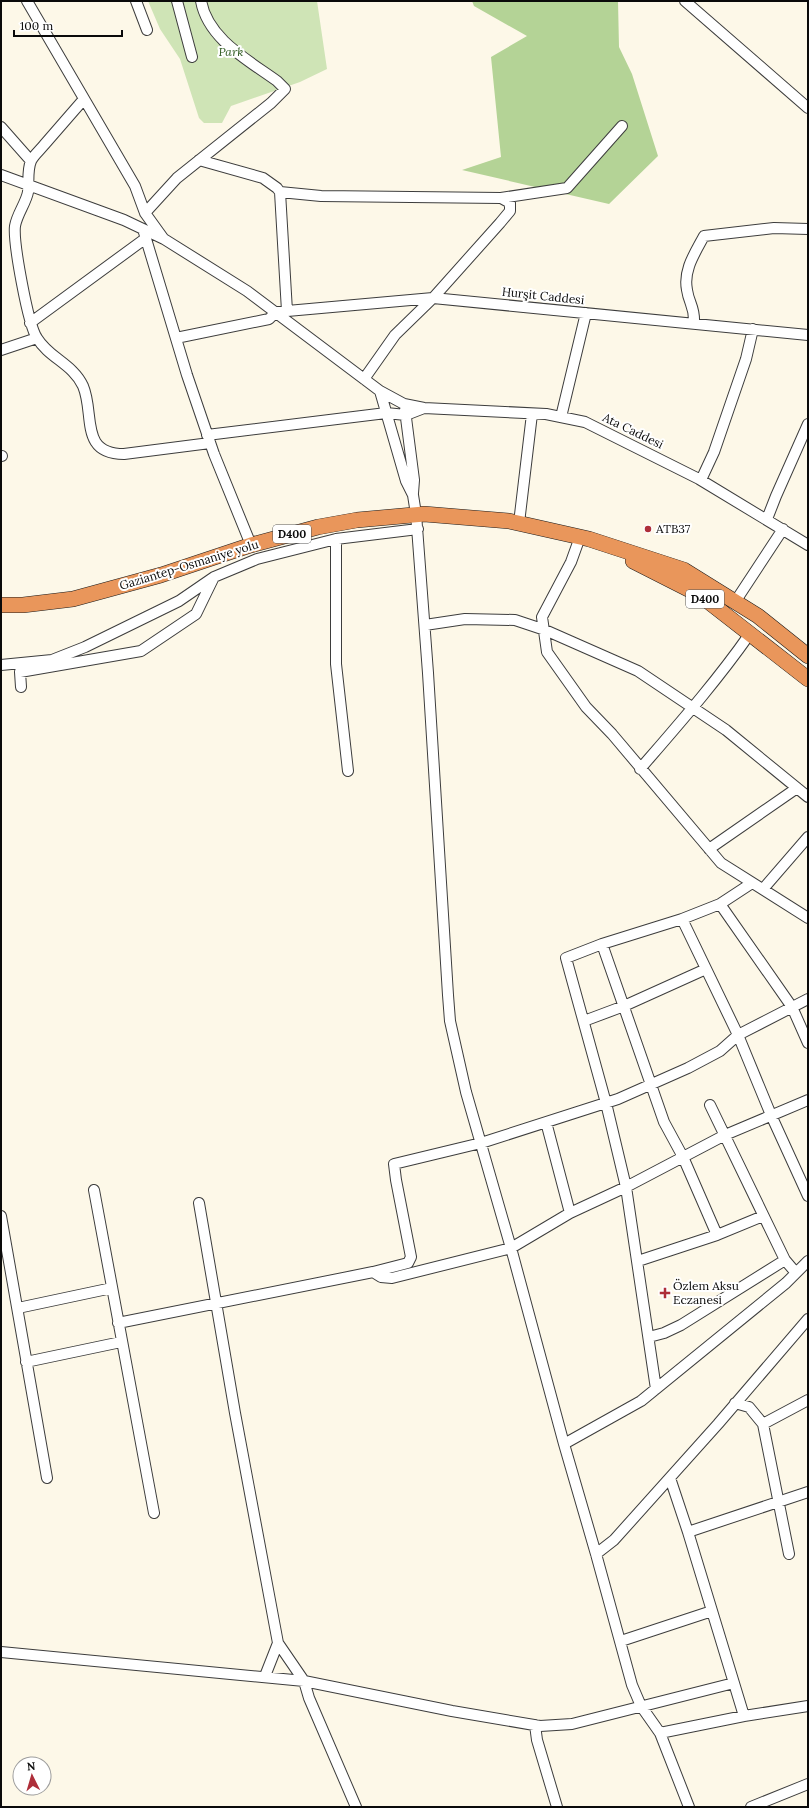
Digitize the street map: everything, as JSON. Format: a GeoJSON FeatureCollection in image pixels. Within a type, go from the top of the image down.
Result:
{"type":"FeatureCollection","features":[{"type":"Feature","properties":{"kind":"highway","name":"Gaziantep-Osmaniye yolu"},"geometry":{"type":"LineString","coordinates":[[1,605],[23,606],[73,599],[160,575],[251,546],[334,524],[357,520],[417,521],[464,517],[519,523],[585,538],[684,570],[758,616],[808,656]]}},
{"type":"Feature","properties":{"kind":"highway","name":"Gaziantep-Osmaniye yolu"},"geometry":{"type":"LineString","coordinates":[[585,538],[700,595],[749,635],[808,679]]}},
{"type":"Feature","properties":{"kind":"street"},"geometry":{"type":"LineString","coordinates":[[27,1],[135,186],[145,214],[164,239]]}},
{"type":"Feature","properties":{"kind":"street"},"geometry":{"type":"LineString","coordinates":[[136,1],[147,30]]}},
{"type":"Feature","properties":{"kind":"street"},"geometry":{"type":"LineString","coordinates":[[177,1],[192,57]]}},
{"type":"Feature","properties":{"kind":"street"},"geometry":{"type":"LineString","coordinates":[[145,214],[177,178],[271,103],[285,89],[277,81],[219,37],[207,20],[200,1]]}},
{"type":"Feature","properties":{"kind":"street"},"geometry":{"type":"LineString","coordinates":[[685,1],[808,108]]}},
{"type":"Feature","properties":{"kind":"street"},"geometry":{"type":"LineString","coordinates":[[84,99],[31,161],[28,193],[17,217],[15,236],[30,323],[37,338],[45,349],[70,368],[82,383],[88,403],[91,432],[96,443],[101,448],[116,454],[124,454],[209,439],[386,413],[406,415],[424,408]]}},
{"type":"Feature","properties":{"kind":"street"},"geometry":{"type":"LineString","coordinates":[[280,192],[321,196],[505,200],[517,194],[567,188],[622,126]]}},
{"type":"Feature","properties":{"kind":"street"},"geometry":{"type":"LineString","coordinates":[[1,127],[31,161]]}},
{"type":"Feature","properties":{"kind":"street"},"geometry":{"type":"LineString","coordinates":[[199,160],[263,178],[280,192],[287,311]]}},
{"type":"Feature","properties":{"kind":"street","name":"Ata Caddesi"},"geometry":{"type":"LineString","coordinates":[[1,175],[124,220],[145,233],[164,239],[248,290],[380,391],[404,404],[424,408],[532,414],[561,417],[585,422],[701,480],[808,545]]}},
{"type":"Feature","properties":{"kind":"street"},"geometry":{"type":"LineString","coordinates":[[364,379],[395,335],[433,298],[510,211],[505,200]]}},
{"type":"Feature","properties":{"kind":"street"},"geometry":{"type":"LineString","coordinates":[[694,323],[695,312],[687,290],[686,278],[690,262],[704,236],[774,228],[808,228]]}},
{"type":"Feature","properties":{"kind":"street"},"geometry":{"type":"LineString","coordinates":[[30,323],[145,233],[176,338],[209,439],[251,546]]}},
{"type":"Feature","properties":{"kind":"street","name":"Hurşit Caddesi"},"geometry":{"type":"LineString","coordinates":[[276,312],[433,298],[808,334]]}},
{"type":"Feature","properties":{"kind":"street"},"geometry":{"type":"LineString","coordinates":[[176,338],[268,319],[276,312]]}},
{"type":"Feature","properties":{"kind":"street"},"geometry":{"type":"LineString","coordinates":[[561,417],[586,313]]}},
{"type":"Feature","properties":{"kind":"street"},"geometry":{"type":"LineString","coordinates":[[701,480],[714,452],[746,360],[753,329]]}},
{"type":"Feature","properties":{"kind":"street"},"geometry":{"type":"LineString","coordinates":[[1,350],[37,338]]}},
{"type":"Feature","properties":{"kind":"street"},"geometry":{"type":"LineString","coordinates":[[380,391],[406,481],[413,495]]}},
{"type":"Feature","properties":{"kind":"street"},"geometry":{"type":"LineString","coordinates":[[404,404],[414,480],[413,495],[417,521],[425,625],[450,1021],[466,1092],[511,1248],[564,1444],[621,1641],[632,1685],[641,1706],[660,1733],[689,1807]]}},
{"type":"Feature","properties":{"kind":"street"},"geometry":{"type":"LineString","coordinates":[[519,523],[532,414]]}},
{"type":"Feature","properties":{"kind":"street"},"geometry":{"type":"LineString","coordinates":[[767,519],[808,424]]}},
{"type":"Feature","properties":{"kind":"street"},"geometry":{"type":"LineString","coordinates":[[1,665],[52,660],[85,646],[179,601],[214,576],[257,559],[336,539],[417,521]]}},
{"type":"Feature","properties":{"kind":"street"},"geometry":{"type":"LineString","coordinates":[[735,602],[783,529]]}},
{"type":"Feature","properties":{"kind":"street"},"geometry":{"type":"LineString","coordinates":[[585,538],[542,617],[547,652],[586,707],[612,734],[640,769],[722,863],[808,918]]}},
{"type":"Feature","properties":{"kind":"street"},"geometry":{"type":"LineString","coordinates":[[336,539],[336,664],[348,771]]}},
{"type":"Feature","properties":{"kind":"street"},"geometry":{"type":"LineString","coordinates":[[21,687],[20,672],[141,651],[196,614],[214,576]]}},
{"type":"Feature","properties":{"kind":"street"},"geometry":{"type":"LineString","coordinates":[[425,625],[465,619],[500,618],[515,620],[545,630],[638,671],[726,730],[808,797]]}},
{"type":"Feature","properties":{"kind":"street"},"geometry":{"type":"LineString","coordinates":[[640,769],[694,708],[749,635]]}},
{"type":"Feature","properties":{"kind":"street"},"geometry":{"type":"LineString","coordinates":[[709,849],[796,788]]}},
{"type":"Feature","properties":{"kind":"street"},"geometry":{"type":"LineString","coordinates":[[763,889],[808,837]]}},
{"type":"Feature","properties":{"kind":"street"},"geometry":{"type":"LineString","coordinates":[[656,1389],[626,1187],[606,1103],[566,958],[602,944],[682,919],[720,904],[752,883]]}},
{"type":"Feature","properties":{"kind":"street"},"geometry":{"type":"LineString","coordinates":[[720,904],[792,1007],[808,1043]]}},
{"type":"Feature","properties":{"kind":"street"},"geometry":{"type":"LineString","coordinates":[[682,919],[738,1035],[771,1115],[808,1196]]}},
{"type":"Feature","properties":{"kind":"street"},"geometry":{"type":"LineString","coordinates":[[602,944],[664,1122],[683,1157],[717,1235]]}},
{"type":"Feature","properties":{"kind":"street"},"geometry":{"type":"LineString","coordinates":[[584,1021],[624,1006],[706,969]]}},
{"type":"Feature","properties":{"kind":"street"},"geometry":{"type":"LineString","coordinates":[[118,1323],[373,1272],[408,1263],[410,1260],[394,1164],[481,1143],[606,1103],[651,1085],[720,1051],[738,1035],[808,999]]}},
{"type":"Feature","properties":{"kind":"street"},"geometry":{"type":"LineString","coordinates":[[373,1272],[381,1277],[392,1278],[511,1248],[570,1213],[626,1187],[725,1135],[808,1100]]}},
{"type":"Feature","properties":{"kind":"street"},"geometry":{"type":"LineString","coordinates":[[710,1105],[785,1260],[796,1273]]}},
{"type":"Feature","properties":{"kind":"street"},"geometry":{"type":"LineString","coordinates":[[546,1122],[570,1213]]}},
{"type":"Feature","properties":{"kind":"street"},"geometry":{"type":"LineString","coordinates":[[94,1190],[121,1342],[154,1513]]}},
{"type":"Feature","properties":{"kind":"street"},"geometry":{"type":"LineString","coordinates":[[199,1203],[218,1304],[235,1414],[278,1643],[304,1681],[309,1698],[356,1807]]}},
{"type":"Feature","properties":{"kind":"street"},"geometry":{"type":"LineString","coordinates":[[1,1216],[47,1478]]}},
{"type":"Feature","properties":{"kind":"street"},"geometry":{"type":"LineString","coordinates":[[638,1260],[717,1235],[763,1216]]}},
{"type":"Feature","properties":{"kind":"street"},"geometry":{"type":"LineString","coordinates":[[649,1337],[664,1333],[681,1325],[785,1260]]}},
{"type":"Feature","properties":{"kind":"street"},"geometry":{"type":"LineString","coordinates":[[564,1444],[641,1401],[796,1273],[808,1261]]}},
{"type":"Feature","properties":{"kind":"street"},"geometry":{"type":"LineString","coordinates":[[18,1308],[112,1288]]}},
{"type":"Feature","properties":{"kind":"street"},"geometry":{"type":"LineString","coordinates":[[596,1554],[614,1540],[807,1322]]}},
{"type":"Feature","properties":{"kind":"street"},"geometry":{"type":"LineString","coordinates":[[26,1362],[121,1342]]}},
{"type":"Feature","properties":{"kind":"street"},"geometry":{"type":"LineString","coordinates":[[763,1424],[808,1400]]}},
{"type":"Feature","properties":{"kind":"street"},"geometry":{"type":"LineString","coordinates":[[735,1403],[749,1406],[763,1424],[789,1554]]}},
{"type":"Feature","properties":{"kind":"street"},"geometry":{"type":"LineString","coordinates":[[670,1478],[744,1716]]}},
{"type":"Feature","properties":{"kind":"street"},"geometry":{"type":"LineString","coordinates":[[688,1532],[808,1492]]}},
{"type":"Feature","properties":{"kind":"street"},"geometry":{"type":"LineString","coordinates":[[621,1641],[712,1611]]}},
{"type":"Feature","properties":{"kind":"street"},"geometry":{"type":"LineString","coordinates":[[265,1676],[278,1643]]}},
{"type":"Feature","properties":{"kind":"street"},"geometry":{"type":"LineString","coordinates":[[1,1652],[265,1676],[304,1681],[452,1711],[535,1725],[572,1724],[734,1684]]}},
{"type":"Feature","properties":{"kind":"street"},"geometry":{"type":"LineString","coordinates":[[660,1733],[744,1716],[808,1706]]}},
{"type":"Feature","properties":{"kind":"street"},"geometry":{"type":"LineString","coordinates":[[535,1725],[536,1740],[557,1807]]}},
{"type":"Feature","properties":{"kind":"street"},"geometry":{"type":"LineString","coordinates":[[751,1807],[808,1784]]}},
{"type":"Feature","properties":{"kind":"green space","name":"Park"},"geometry":{"type":"Polygon","coordinates":[[[148,1],[317,1],[327,69],[300,82],[231,106],[222,123],[204,123],[199,118],[180,59],[160,29],[148,1]]]}},
{"type":"Feature","properties":{"kind":"green space"},"geometry":{"type":"Polygon","coordinates":[[[472,1],[618,1],[619,47],[632,74],[658,156],[609,204],[462,170],[501,157],[491,57],[527,36],[474,6],[472,1]]]}},
{"type":"Feature","properties":{"kind":"place","name":"ATB37"},"geometry":{"type":"Point","coordinates":[648,529]}},
{"type":"Feature","properties":{"kind":"place","name":"Özlem Aksu Eczanesi"},"geometry":{"type":"Point","coordinates":[665,1293]}}]}
